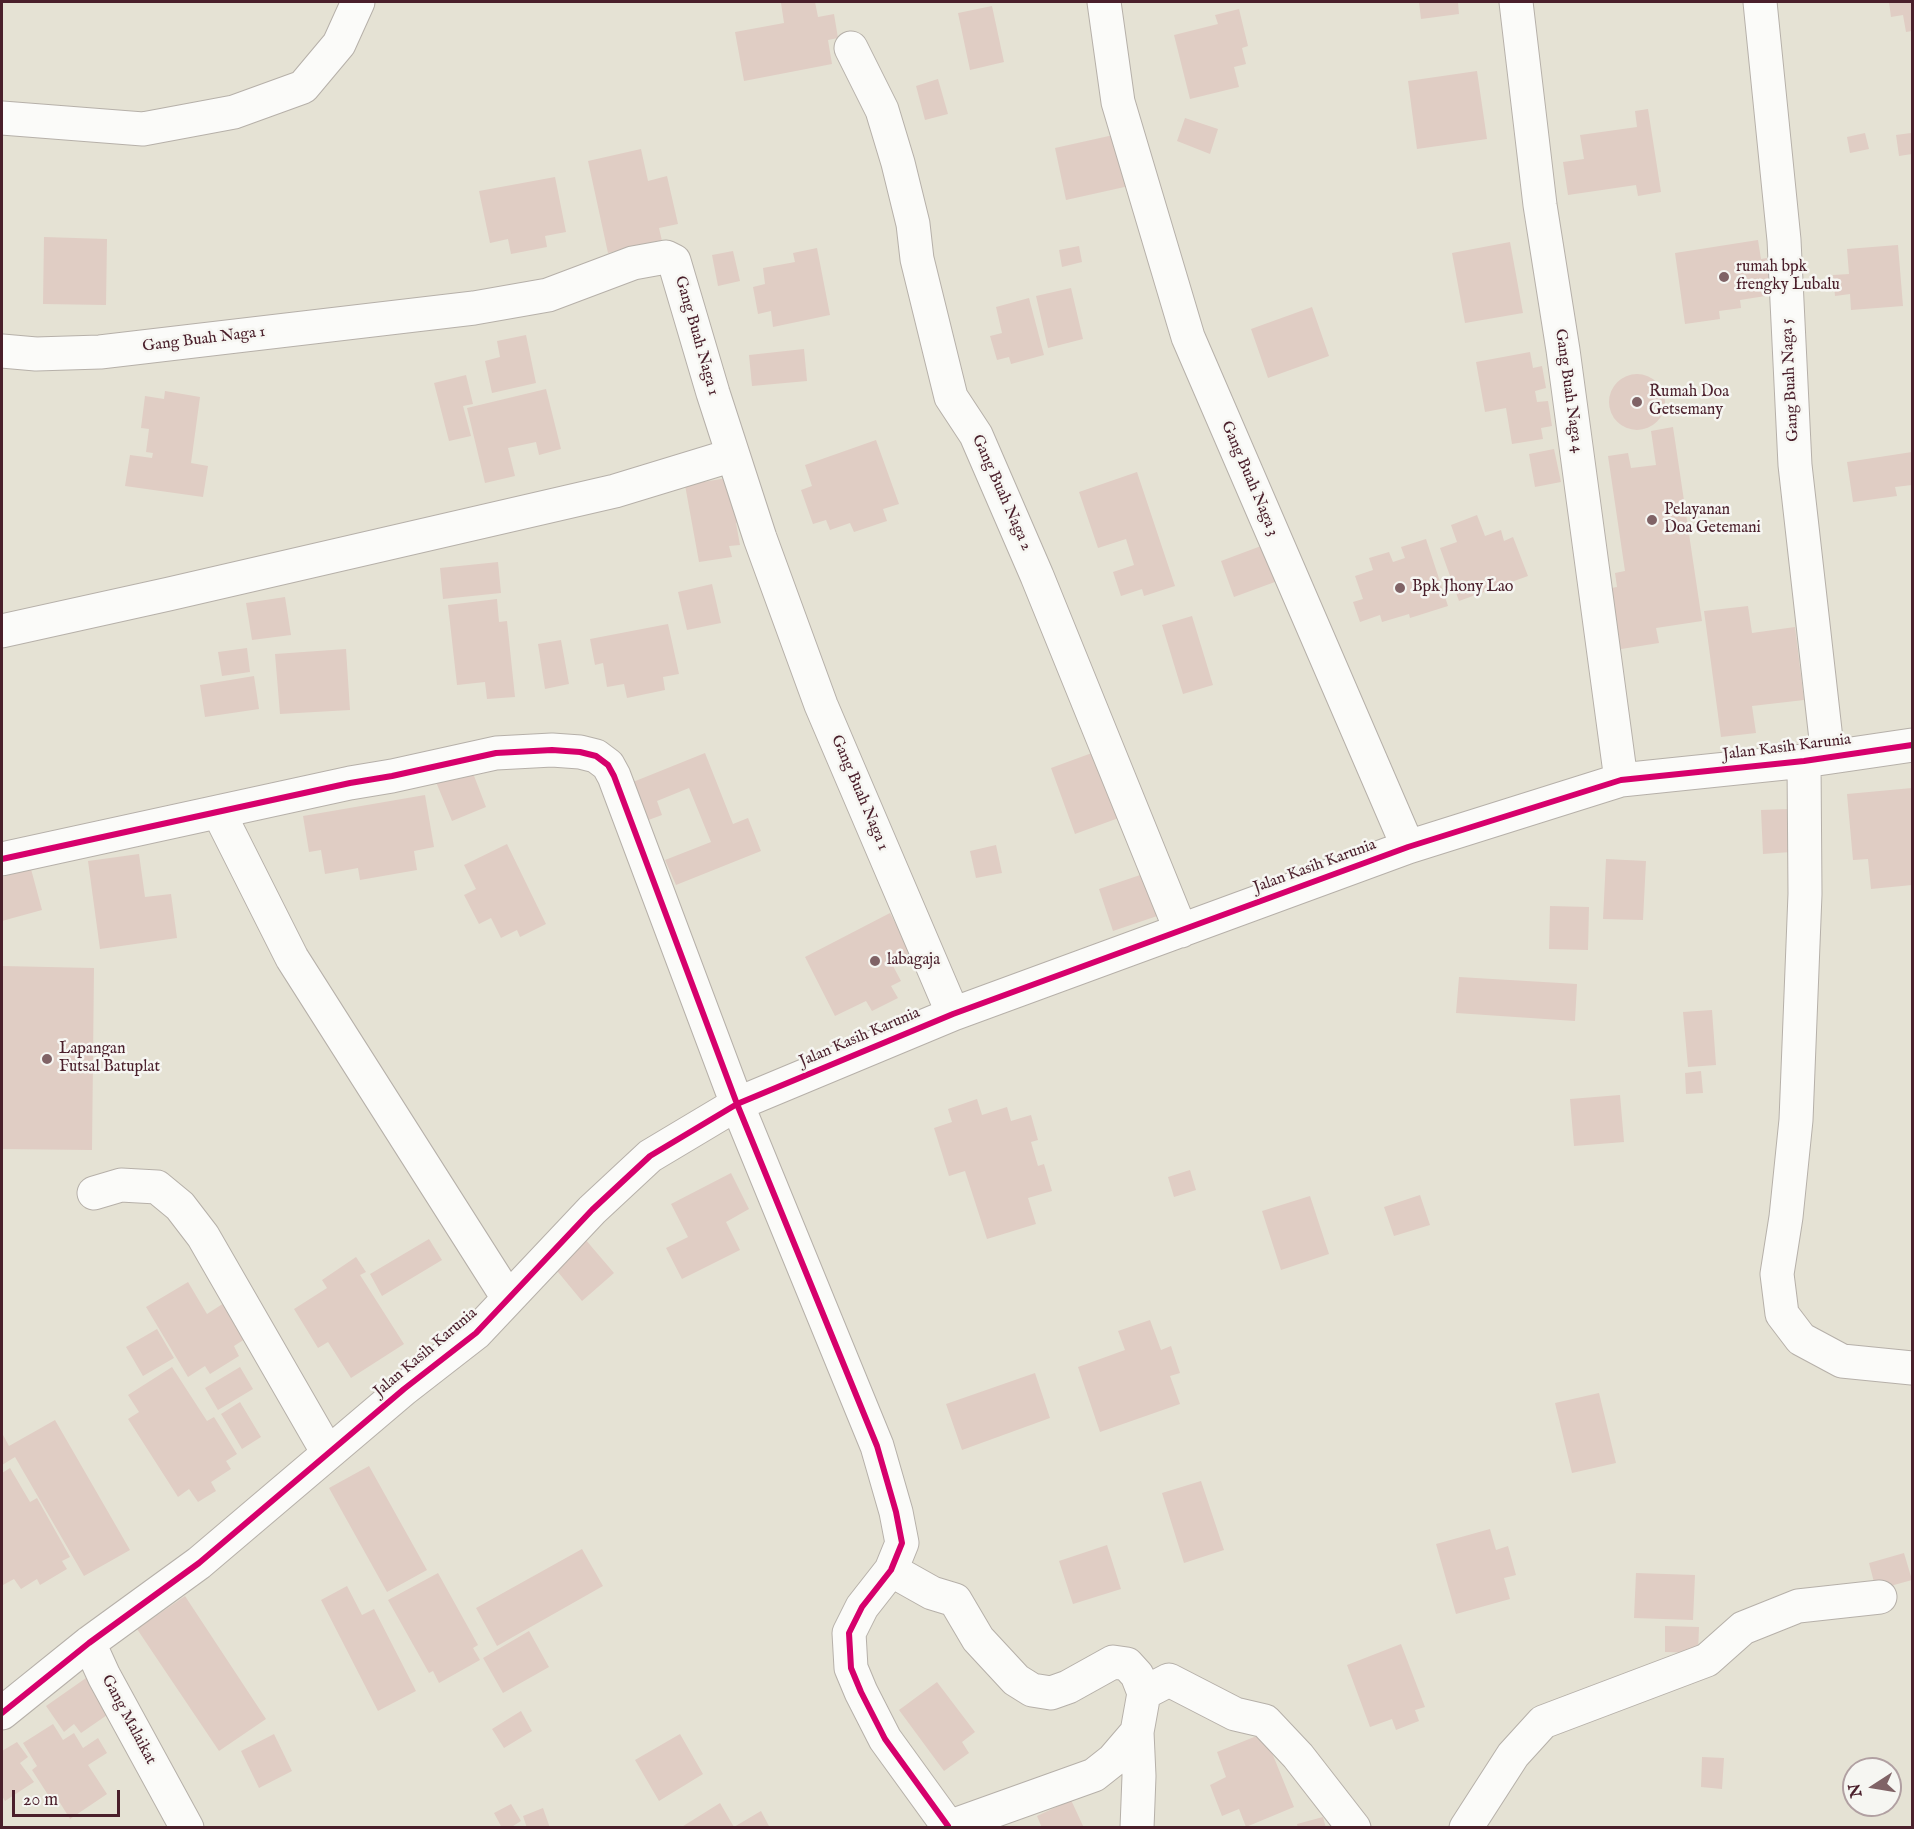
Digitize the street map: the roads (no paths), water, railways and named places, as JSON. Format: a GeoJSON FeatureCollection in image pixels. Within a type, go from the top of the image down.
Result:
{"type":"FeatureCollection","features":[{"type":"Feature","properties":{"kind":"street"},"geometry":{"type":"LineString","coordinates":[[2,118],[143,129],[234,112],[303,87],[339,44],[358,2]]}},
{"type":"Feature","properties":{"kind":"street","name":"Gang Buah Naga 3"},"geometry":{"type":"LineString","coordinates":[[1104,2],[1118,102],[1188,337],[1408,847]]}},
{"type":"Feature","properties":{"kind":"street","name":"Gang Buah Naga 4"},"geometry":{"type":"LineString","coordinates":[[1516,2],[1540,205],[1563,350],[1621,780]]}},
{"type":"Feature","properties":{"kind":"street","name":"Gang Buah Naga 5"},"geometry":{"type":"LineString","coordinates":[[1760,2],[1784,240],[1795,465],[1816,759],[1804,918],[1796,1120],[1786,1217],[1777,1274],[1782,1314],[1801,1339],[1842,1361],[1912,1368]]}},
{"type":"Feature","properties":{"kind":"street","name":"Gang Buah Naga 2"},"geometry":{"type":"LineString","coordinates":[[852,48],[882,110],[898,163],[913,224],[922,282],[951,397],[976,435],[1037,576],[1181,931]]}},
{"type":"Feature","properties":{"kind":"street","name":"Gang Buah Naga 1"},"geometry":{"type":"LineString","coordinates":[[2,351],[36,354],[100,352],[474,308],[548,295],[633,263],[666,257],[674,261],[713,393],[760,538],[821,705],[953,1014]]}},
{"type":"Feature","properties":{"kind":"street"},"geometry":{"type":"LineString","coordinates":[[2,631],[615,491],[733,455]]}},
{"type":"Feature","properties":{"kind":"street","name":"Jalan Kasih Karunia"},"geometry":{"type":"LineString","coordinates":[[2,1713],[89,1643],[199,1563],[404,1389],[476,1334],[592,1210],[650,1156],[737,1104],[953,1014],[1408,847],[1621,780],[1816,759],[1912,745]]}},
{"type":"Feature","properties":{"kind":"street"},"geometry":{"type":"LineString","coordinates":[[2,860],[496,753],[552,750],[580,752],[596,756],[608,765],[737,1104],[877,1446],[896,1512],[902,1543],[891,1570],[862,1607],[849,1633],[851,1668],[885,1739],[947,1827],[1094,1775],[1113,1760],[1137,1732]]}},
{"type":"Feature","properties":{"kind":"street"},"geometry":{"type":"LineString","coordinates":[[219,813],[292,958],[508,1298]]}},
{"type":"Feature","properties":{"kind":"street"},"geometry":{"type":"LineString","coordinates":[[94,1193],[121,1185],[157,1186],[180,1206],[203,1236],[328,1453]]}},
{"type":"Feature","properties":{"kind":"street"},"geometry":{"type":"LineString","coordinates":[[891,1570],[932,1593],[955,1600],[978,1639],[1016,1680],[1032,1690],[1051,1693],[1068,1687],[1113,1662],[1127,1664],[1137,1675],[1144,1693],[1137,1732],[1139,1776],[1137,1827]]}},
{"type":"Feature","properties":{"kind":"street"},"geometry":{"type":"LineString","coordinates":[[1466,1827],[1513,1755],[1543,1722],[1707,1660],[1743,1628],[1798,1606],[1880,1597]]}},
{"type":"Feature","properties":{"kind":"street","name":"Gang Malaikat"},"geometry":{"type":"LineString","coordinates":[[89,1643],[104,1676],[187,1827]]}},
{"type":"Feature","properties":{"kind":"street"},"geometry":{"type":"LineString","coordinates":[[1144,1693],[1169,1680],[1235,1714],[1265,1721],[1298,1756],[1354,1827]]}},
{"type":"Feature","properties":{"kind":"place","name":"rumah bpk frengky Lubalu"},"geometry":{"type":"Point","coordinates":[1724,277]}},
{"type":"Feature","properties":{"kind":"place","name":"Rumah Doa Getsemany"},"geometry":{"type":"Point","coordinates":[1637,402]}},
{"type":"Feature","properties":{"kind":"place","name":"Pelayanan Doa Getemani"},"geometry":{"type":"Point","coordinates":[1652,520]}},
{"type":"Feature","properties":{"kind":"place","name":"Bpk Jhony Lao"},"geometry":{"type":"Point","coordinates":[1400,588]}},
{"type":"Feature","properties":{"kind":"place","name":"labagaja"},"geometry":{"type":"Point","coordinates":[875,961]}},
{"type":"Feature","properties":{"kind":"place","name":"Lapangan Futsal Batuplat"},"geometry":{"type":"Point","coordinates":[47,1059]}}]}
